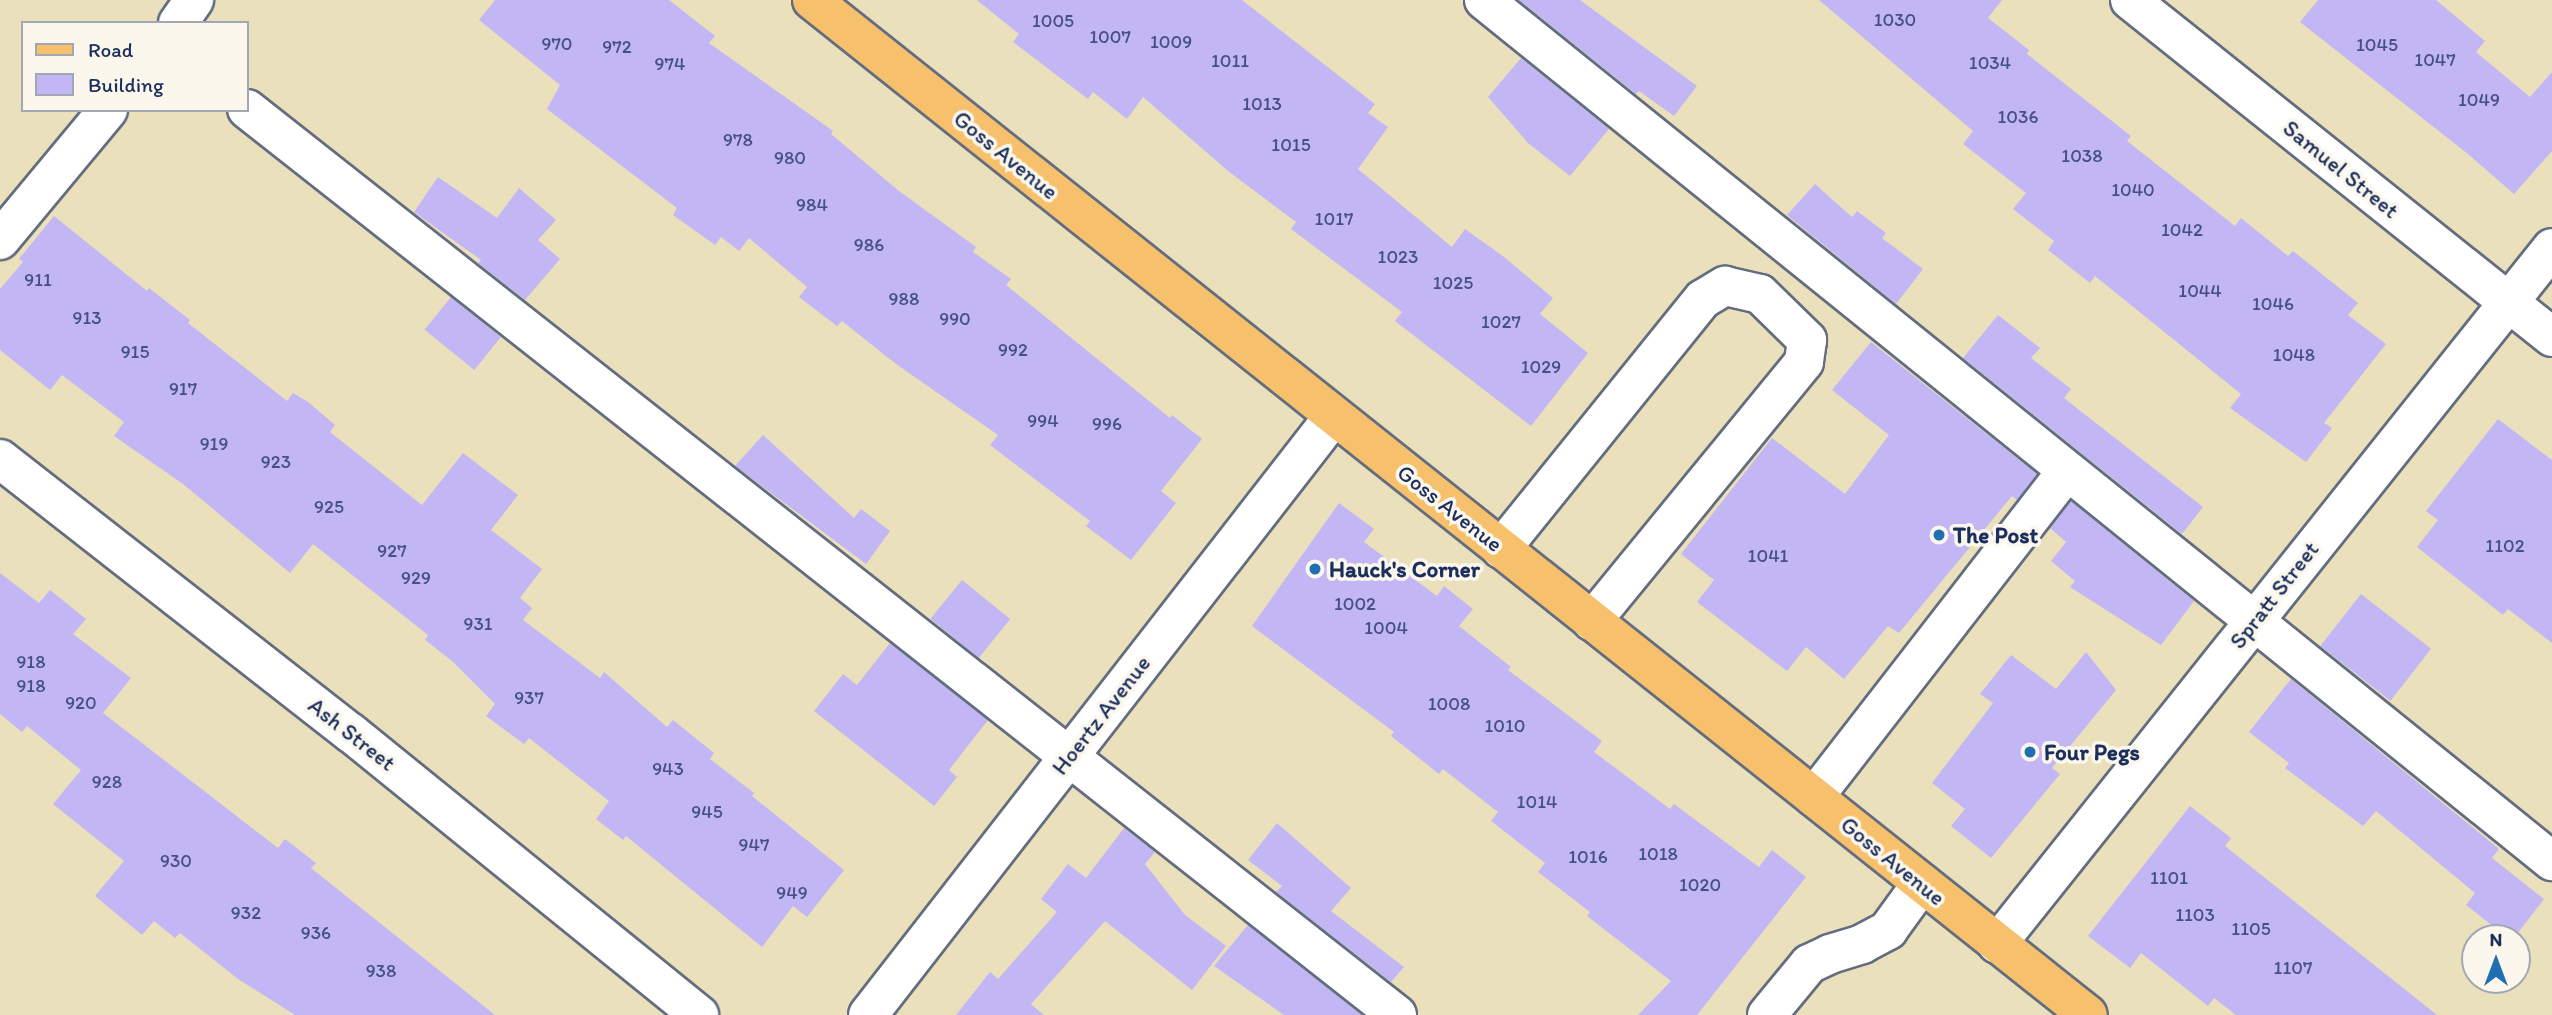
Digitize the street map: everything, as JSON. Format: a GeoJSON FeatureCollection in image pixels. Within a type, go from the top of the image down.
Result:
{"type":"FeatureCollection","features":[{"type":"Feature","properties":{"kind":"main road","name":"Goss Avenue"},"geometry":{"type":"LineString","coordinates":[[816,1],[1922,883],[2077,1012]]}},
{"type":"Feature","properties":{"kind":"street"},"geometry":{"type":"LineString","coordinates":[[179,21],[194,0]]}},
{"type":"Feature","properties":{"kind":"street"},"geometry":{"type":"LineString","coordinates":[[1484,0],[2252,622],[2552,861]]}},
{"type":"Feature","properties":{"kind":"street","name":"Samuel Street"},"geometry":{"type":"LineString","coordinates":[[2130,0],[2552,337]]}},
{"type":"Feature","properties":{"kind":"street"},"geometry":{"type":"LineString","coordinates":[[248,110],[1397,1015]]}},
{"type":"Feature","properties":{"kind":"street"},"geometry":{"type":"LineString","coordinates":[[0,240],[106,112]]}},
{"type":"Feature","properties":{"kind":"street","name":"Spratt Street"},"geometry":{"type":"LineString","coordinates":[[1997,944],[2507,301],[2552,248]]}},
{"type":"Feature","properties":{"kind":"street"},"geometry":{"type":"LineString","coordinates":[[1501,549],[1703,299],[1725,286],[1760,294],[1807,340]]}},
{"type":"Feature","properties":{"kind":"street"},"geometry":{"type":"LineString","coordinates":[[1592,621],[1804,362],[1807,340],[1856,302]]}},
{"type":"Feature","properties":{"kind":"street","name":"Hoertz Avenue"},"geometry":{"type":"LineString","coordinates":[[867,1015],[1334,416]]}},
{"type":"Feature","properties":{"kind":"street","name":"Ash Street"},"geometry":{"type":"LineString","coordinates":[[0,459],[351,733],[699,1015]]}},
{"type":"Feature","properties":{"kind":"street"},"geometry":{"type":"LineString","coordinates":[[1814,797],[2066,472]]}},
{"type":"Feature","properties":{"kind":"street"},"geometry":{"type":"LineString","coordinates":[[1767,1015],[1809,964],[1862,944],[1888,930],[1922,883]]}},
{"type":"Feature","properties":{"kind":"building"},"geometry":{"type":"Polygon","coordinates":[[[495,0],[669,0],[715,36],[709,43],[833,131],[831,134],[899,191],[976,247],[973,252],[1011,279],[1006,285],[1170,418],[1172,415],[1202,439],[1161,491],[1176,503],[1131,560],[1086,526],[1090,521],[990,445],[998,435],[896,364],[842,321],[837,326],[799,297],[807,287],[749,238],[739,251],[721,237],[715,245],[673,215],[677,208],[547,109],[560,85],[479,20],[495,0]]]}},
{"type":"Feature","properties":{"kind":"building"},"geometry":{"type":"Polygon","coordinates":[[[977,0],[1242,0],[1375,104],[1368,113],[1388,127],[1358,169],[1452,247],[1465,229],[1504,257],[1553,298],[1540,314],[1588,353],[1531,426],[1395,321],[1402,312],[1291,229],[1296,222],[1228,171],[1143,97],[1127,119],[1093,92],[1088,99],[1013,42],[1019,34],[977,0]]]}},
{"type":"Feature","properties":{"kind":"building"},"geometry":{"type":"Polygon","coordinates":[[[1519,0],[1580,0],[1697,86],[1674,116],[1639,91],[1636,94],[1519,0]]]}},
{"type":"Feature","properties":{"kind":"building"},"geometry":{"type":"Polygon","coordinates":[[[1819,0],[2002,0],[1988,18],[2029,50],[2027,54],[2131,136],[2127,141],[2235,226],[2241,218],[2288,256],[2293,251],[2358,303],[2348,315],[2386,344],[2324,423],[2332,428],[2306,462],[2230,408],[2241,394],[2095,276],[2090,283],[2048,250],[2054,241],[2013,209],[2026,193],[1963,144],[1973,131],[1819,0]]]}},
{"type":"Feature","properties":{"kind":"building"},"geometry":{"type":"Polygon","coordinates":[[[2318,0],[2436,0],[2485,41],[2476,52],[2530,97],[2552,72],[2552,151],[2514,194],[2468,154],[2300,22],[2318,0]]]}},
{"type":"Feature","properties":{"kind":"building"},"geometry":{"type":"Polygon","coordinates":[[[1521,58],[1609,129],[1570,176],[1529,144],[1488,97],[1521,58]]]}},
{"type":"Feature","properties":{"kind":"building"},"geometry":{"type":"Polygon","coordinates":[[[438,177],[497,218],[519,188],[556,220],[538,240],[560,259],[525,300],[478,263],[481,260],[414,212],[438,177]]]}},
{"type":"Feature","properties":{"kind":"building"},"geometry":{"type":"Polygon","coordinates":[[[1815,184],[1852,217],[1857,211],[1886,233],[1882,238],[1923,269],[1896,304],[1787,215],[1815,184]]]}},
{"type":"Feature","properties":{"kind":"building"},"geometry":{"type":"Polygon","coordinates":[[[54,216],[147,291],[149,288],[190,320],[188,323],[287,401],[293,393],[308,402],[335,425],[330,432],[422,505],[463,453],[518,495],[491,530],[542,569],[520,598],[532,608],[523,620],[600,678],[604,672],[667,727],[673,720],[714,753],[710,759],[754,793],[752,796],[844,870],[807,917],[793,906],[762,947],[626,836],[623,840],[596,819],[609,801],[529,738],[524,744],[486,716],[495,704],[452,661],[425,640],[428,635],[313,544],[290,573],[183,484],[114,436],[124,422],[62,375],[50,390],[0,350],[0,289],[23,262],[19,259],[54,216]]]}},
{"type":"Feature","properties":{"kind":"building"},"geometry":{"type":"Polygon","coordinates":[[[451,297],[501,337],[474,370],[425,330],[451,297]]]}},
{"type":"Feature","properties":{"kind":"building"},"geometry":{"type":"Polygon","coordinates":[[[1998,315],[2040,348],[2031,358],[2071,389],[2064,398],[2203,507],[2182,534],[1963,358],[1998,315]]]}},
{"type":"Feature","properties":{"kind":"building"},"geometry":{"type":"Polygon","coordinates":[[[1871,342],[2037,474],[2017,500],[2012,496],[1899,633],[1888,626],[1844,679],[1806,647],[1787,671],[1697,602],[1714,580],[1681,554],[1772,438],[1845,494],[1889,435],[1832,390],[1871,342]]]}},
{"type":"Feature","properties":{"kind":"building"},"geometry":{"type":"Polygon","coordinates":[[[2498,419],[2552,460],[2552,643],[2508,609],[2503,615],[2417,547],[2438,520],[2426,511],[2498,419]]]}},
{"type":"Feature","properties":{"kind":"building"},"geometry":{"type":"Polygon","coordinates":[[[763,435],[854,518],[861,509],[890,531],[866,564],[735,466],[763,435]]]}},
{"type":"Feature","properties":{"kind":"building"},"geometry":{"type":"Polygon","coordinates":[[[2071,501],[2194,601],[2161,645],[2070,587],[2075,581],[2051,561],[2066,542],[2050,528],[2071,501]]]}},
{"type":"Feature","properties":{"kind":"building"},"geometry":{"type":"Polygon","coordinates":[[[1339,503],[1374,529],[1364,542],[1437,596],[1444,586],[1473,609],[1459,626],[1511,667],[1508,670],[1602,741],[1594,752],[1670,809],[1674,804],[1759,867],[1772,850],[1806,877],[1697,1015],[1638,1015],[1671,981],[1587,916],[1590,912],[1538,872],[1545,863],[1491,821],[1498,812],[1443,769],[1439,774],[1391,736],[1394,732],[1252,626],[1339,503]]]}},
{"type":"Feature","properties":{"kind":"building"},"geometry":{"type":"Polygon","coordinates":[[[0,573],[39,603],[50,590],[86,619],[73,634],[131,678],[103,713],[278,848],[285,839],[316,863],[311,868],[495,1015],[295,1015],[238,979],[180,933],[175,938],[154,921],[142,935],[95,896],[124,861],[53,804],[81,770],[27,726],[22,732],[0,714],[0,573]]]}},
{"type":"Feature","properties":{"kind":"building"},"geometry":{"type":"Polygon","coordinates":[[[962,580],[1010,619],[979,658],[931,619],[962,580]]]}},
{"type":"Feature","properties":{"kind":"building"},"geometry":{"type":"Polygon","coordinates":[[[2361,594],[2431,649],[2390,701],[2320,646],[2361,594]]]}},
{"type":"Feature","properties":{"kind":"building"},"geometry":{"type":"Polygon","coordinates":[[[890,643],[988,720],[949,770],[957,777],[934,806],[814,711],[843,674],[857,685],[890,643]]]}},
{"type":"Feature","properties":{"kind":"building"},"geometry":{"type":"Polygon","coordinates":[[[2086,652],[2116,690],[2052,768],[2060,774],[1991,858],[1951,826],[1965,809],[1932,783],[1993,703],[1980,694],[2011,655],[2056,689],[2086,652]]]}},
{"type":"Feature","properties":{"kind":"building"},"geometry":{"type":"Polygon","coordinates":[[[2291,679],[2499,849],[2492,858],[2544,899],[2525,924],[2490,924],[2466,905],[2475,893],[2376,811],[2363,826],[2285,768],[2289,763],[2249,732],[2291,679]]]}},
{"type":"Feature","properties":{"kind":"building"},"geometry":{"type":"Polygon","coordinates":[[[2190,806],[2231,838],[2225,846],[2437,1015],[2236,1015],[2214,998],[2208,1006],[2141,953],[2130,968],[2088,936],[2190,806]]]}},
{"type":"Feature","properties":{"kind":"building"},"geometry":{"type":"Polygon","coordinates":[[[1277,823],[1351,888],[1331,911],[1404,967],[1391,982],[1276,892],[1282,886],[1248,860],[1277,823]]]}},
{"type":"Feature","properties":{"kind":"building"},"geometry":{"type":"Polygon","coordinates":[[[1124,828],[1155,852],[1145,864],[1185,915],[1226,946],[1192,990],[1105,921],[1031,1004],[1044,1015],[956,1015],[990,972],[998,979],[1057,912],[1041,899],[1068,864],[1086,878],[1124,828]]]}},
{"type":"Feature","properties":{"kind":"building"},"geometry":{"type":"Polygon","coordinates":[[[1248,925],[1362,1015],[1284,1015],[1214,966],[1248,925]]]}},
{"type":"Feature","properties":{"kind":"place","name":"The Post"},"geometry":{"type":"Point","coordinates":[1939,535]}},
{"type":"Feature","properties":{"kind":"place","name":"Hauck's Corner"},"geometry":{"type":"Point","coordinates":[1315,569]}},
{"type":"Feature","properties":{"kind":"place","name":"Four Pegs"},"geometry":{"type":"Point","coordinates":[2030,752]}}]}
